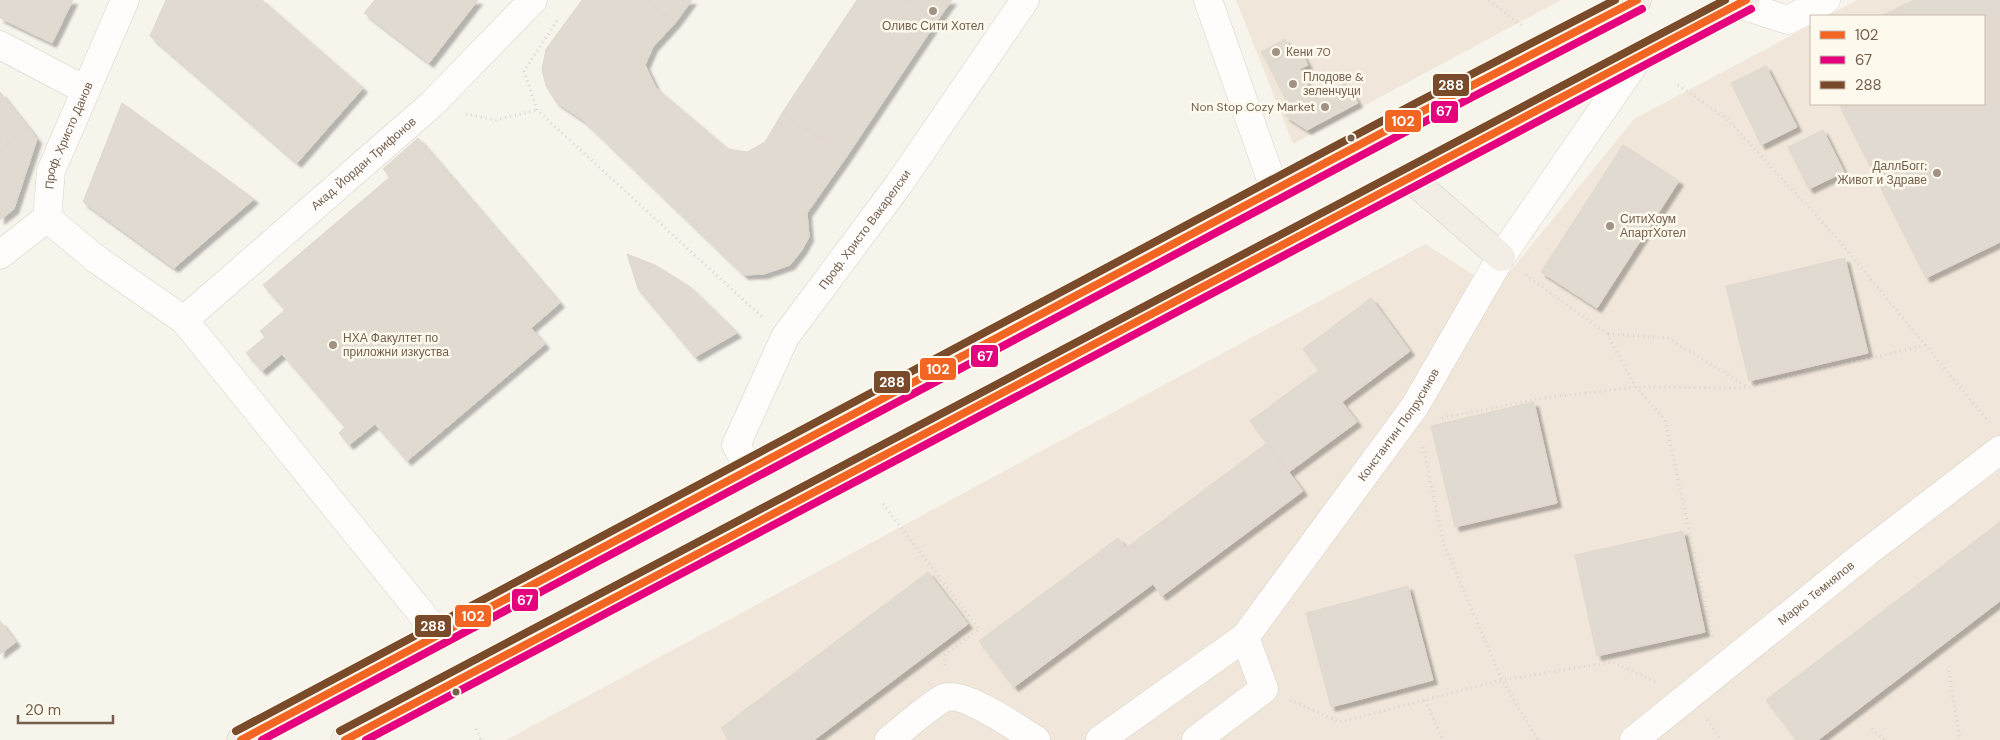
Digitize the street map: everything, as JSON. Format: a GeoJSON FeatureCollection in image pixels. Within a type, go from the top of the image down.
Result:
{"type":"FeatureCollection","features":[{"type":"Feature","properties":{"kind":"main road"},"geometry":{"type":"LineString","coordinates":[[240,740],[1637,0]]}},
{"type":"Feature","properties":{"kind":"main road"},"geometry":{"type":"LineString","coordinates":[[345,740],[1742,2]]}},
{"type":"Feature","properties":{"kind":"main road"},"geometry":{"type":"LineString","coordinates":[[1410,178],[1502,257]]}},
{"type":"Feature","properties":{"kind":"street","name":"Проф. Христо Данов"},"geometry":{"type":"LineString","coordinates":[[48,218],[51,171],[84,90],[125,0]]}},
{"type":"Feature","properties":{"kind":"street","name":"Акад. Йордан Трифонов"},"geometry":{"type":"LineString","coordinates":[[184,320],[432,104],[533,0]]}},
{"type":"Feature","properties":{"kind":"street","name":"Проф. Христо Вакарелски"},"geometry":{"type":"LineString","coordinates":[[750,470],[736,445],[785,337],[899,184],[1026,0]]}},
{"type":"Feature","properties":{"kind":"street"},"geometry":{"type":"LineString","coordinates":[[1208,0],[1275,191]]}},
{"type":"Feature","properties":{"kind":"street"},"geometry":{"type":"LineString","coordinates":[[1742,2],[1788,20],[1826,0]]}},
{"type":"Feature","properties":{"kind":"street"},"geometry":{"type":"LineString","coordinates":[[0,45],[84,90]]}},
{"type":"Feature","properties":{"kind":"street","name":"Константин Попрусинов"},"geometry":{"type":"LineString","coordinates":[[1100,740],[1245,637],[1415,406],[1502,257],[1639,57]]}},
{"type":"Feature","properties":{"kind":"street"},"geometry":{"type":"LineString","coordinates":[[0,255],[48,218],[96,259],[184,320],[439,635]]}},
{"type":"Feature","properties":{"kind":"street","name":"Марко Темнялов"},"geometry":{"type":"LineString","coordinates":[[1634,740],[1866,553],[1997,439]]}},
{"type":"Feature","properties":{"kind":"street"},"geometry":{"type":"LineString","coordinates":[[1196,740],[1264,689],[1245,637]]}},
{"type":"Feature","properties":{"kind":"street"},"geometry":{"type":"LineString","coordinates":[[889,740],[944,698],[956,697],[969,701],[1036,740]]}},
{"type":"Feature","properties":{"kind":"path"},"geometry":{"type":"LineString","coordinates":[[1489,0],[1523,27]]}},
{"type":"Feature","properties":{"kind":"path"},"geometry":{"type":"LineString","coordinates":[[560,17],[524,71],[537,110],[785,337]]}},
{"type":"Feature","properties":{"kind":"path"},"geometry":{"type":"LineString","coordinates":[[1678,84],[1727,119],[1836,236],[1926,345],[1997,439]]}},
{"type":"Feature","properties":{"kind":"path"},"geometry":{"type":"LineString","coordinates":[[432,104],[496,120],[537,110]]}},
{"type":"Feature","properties":{"kind":"path"},"geometry":{"type":"LineString","coordinates":[[1502,257],[1607,334],[1636,387],[1665,420],[1720,672]]}},
{"type":"Feature","properties":{"kind":"path"},"geometry":{"type":"LineString","coordinates":[[1607,334],[1668,338],[1748,388]]}},
{"type":"Feature","properties":{"kind":"path"},"geometry":{"type":"LineString","coordinates":[[1436,419],[1455,417],[1543,398],[1636,387],[1748,388],[1926,345]]}},
{"type":"Feature","properties":{"kind":"path"},"geometry":{"type":"LineString","coordinates":[[1421,440],[1444,545],[1502,680],[1538,740]]}},
{"type":"Feature","properties":{"kind":"path"},"geometry":{"type":"LineString","coordinates":[[883,504],[979,629],[945,655],[944,698]]}},
{"type":"Feature","properties":{"kind":"path"},"geometry":{"type":"LineString","coordinates":[[1264,689],[1340,722],[1502,680],[1612,662],[1689,696]]}},
{"type":"Feature","properties":{"kind":"path"},"geometry":{"type":"LineString","coordinates":[[1950,671],[1960,740]]}},
{"type":"Feature","properties":{"kind":"path"},"geometry":{"type":"LineString","coordinates":[[1425,700],[1443,740]]}},
{"type":"Feature","properties":{"kind":"path"},"geometry":{"type":"LineString","coordinates":[[1872,729],[1885,740]]}},
{"type":"Feature","properties":{"kind":"path"},"geometry":{"type":"LineString","coordinates":[[476,730],[481,740]]}},
{"type":"Feature","properties":{"kind":"shaded area"},"geometry":{"type":"Polygon","coordinates":[[[1236,0],[1561,0],[1293,144],[1236,0]]]}},
{"type":"Feature","properties":{"kind":"shaded area"},"geometry":{"type":"Polygon","coordinates":[[[1857,0],[2000,0],[2000,740],[506,740],[1425,244],[1496,289],[1634,119],[1810,26],[1810,105],[1985,105],[1985,15],[1829,15],[1857,0]]]}},
{"type":"Feature","properties":{"kind":"building"},"geometry":{"type":"Polygon","coordinates":[[[0,0],[73,0],[52,43],[0,18],[0,0]]]}},
{"type":"Feature","properties":{"kind":"building"},"geometry":{"type":"Polygon","coordinates":[[[166,0],[262,0],[363,88],[297,163],[150,36],[166,0]]]}},
{"type":"Feature","properties":{"kind":"building"},"geometry":{"type":"Polygon","coordinates":[[[375,0],[478,0],[429,63],[364,13],[375,0]]]}},
{"type":"Feature","properties":{"kind":"building"},"geometry":{"type":"Polygon","coordinates":[[[582,0],[645,0],[676,22],[653,47],[645,65],[656,88],[728,149],[747,152],[765,142],[782,113],[847,156],[807,213],[809,237],[802,250],[790,265],[764,274],[744,275],[583,120],[556,102],[546,86],[542,69],[546,49],[582,0]]]}},
{"type":"Feature","properties":{"kind":"building"},"geometry":{"type":"Polygon","coordinates":[[[645,0],[692,0],[676,22],[645,0]]]}},
{"type":"Feature","properties":{"kind":"building"},"geometry":{"type":"Polygon","coordinates":[[[857,0],[905,0],[937,21],[847,156],[782,113],[857,0]]]}},
{"type":"Feature","properties":{"kind":"building","name":"Оливс Сити Хотел"},"geometry":{"type":"Polygon","coordinates":[[[905,0],[952,0],[937,21],[905,0]]]}},
{"type":"Feature","properties":{"kind":"building","name":"ДаллБогг: Живот и Здраве"},"geometry":{"type":"Polygon","coordinates":[[[1914,0],[2000,0],[2000,242],[1926,278],[1840,105],[1985,105],[1985,15],[1883,15],[1914,0]]]}},
{"type":"Feature","properties":{"kind":"building","name":"Кени 70"},"geometry":{"type":"Polygon","coordinates":[[[1285,39],[1291,52],[1268,64],[1261,52],[1285,39]]]}},
{"type":"Feature","properties":{"kind":"building","name":"Плодове & зеленчуци"},"geometry":{"type":"Polygon","coordinates":[[[1299,48],[1308,65],[1300,69],[1315,99],[1292,112],[1268,64],[1299,48]]]}},
{"type":"Feature","properties":{"kind":"building"},"geometry":{"type":"Polygon","coordinates":[[[1766,66],[1797,127],[1761,145],[1731,83],[1766,66]]]}},
{"type":"Feature","properties":{"kind":"building","name":"Non Stop Cozy Market"},"geometry":{"type":"Polygon","coordinates":[[[1346,82],[1358,103],[1307,130],[1285,116],[1346,82]]]}},
{"type":"Feature","properties":{"kind":"building"},"geometry":{"type":"Polygon","coordinates":[[[0,92],[28,127],[0,150],[0,92]]]}},
{"type":"Feature","properties":{"kind":"building"},"geometry":{"type":"Polygon","coordinates":[[[122,103],[254,199],[174,268],[83,202],[122,103]]]}},
{"type":"Feature","properties":{"kind":"building"},"geometry":{"type":"Polygon","coordinates":[[[28,127],[37,139],[14,209],[0,220],[0,150],[28,127]]]}},
{"type":"Feature","properties":{"kind":"building"},"geometry":{"type":"Polygon","coordinates":[[[1823,130],[1844,172],[1809,189],[1788,147],[1823,130]]]}},
{"type":"Feature","properties":{"kind":"building"},"geometry":{"type":"Polygon","coordinates":[[[418,138],[560,303],[531,328],[545,344],[407,461],[375,424],[349,445],[339,433],[345,427],[282,354],[262,371],[246,353],[265,337],[260,331],[285,310],[263,285],[390,177],[383,169],[418,138]]]}},
{"type":"Feature","properties":{"kind":"building","name":"СитиХоум АпартХотел"},"geometry":{"type":"Polygon","coordinates":[[[1623,145],[1679,181],[1597,308],[1541,272],[1623,145]]]}},
{"type":"Feature","properties":{"kind":"building"},"geometry":{"type":"Polygon","coordinates":[[[627,254],[655,265],[689,286],[737,333],[695,357],[638,289],[627,254]]]}},
{"type":"Feature","properties":{"kind":"building"},"geometry":{"type":"Polygon","coordinates":[[[1845,258],[1868,353],[1749,381],[1726,286],[1845,258]]]}},
{"type":"Feature","properties":{"kind":"building"},"geometry":{"type":"Polygon","coordinates":[[[1371,298],[1410,351],[1342,402],[1357,422],[1289,472],[1250,421],[1319,370],[1303,349],[1371,298]]]}},
{"type":"Feature","properties":{"kind":"building"},"geometry":{"type":"Polygon","coordinates":[[[1534,402],[1557,503],[1455,527],[1431,426],[1534,402]]]}},
{"type":"Feature","properties":{"kind":"building"},"geometry":{"type":"Polygon","coordinates":[[[1267,443],[1303,491],[1162,596],[1153,584],[1014,687],[979,641],[1118,538],[1126,548],[1267,443]]]}},
{"type":"Feature","properties":{"kind":"building"},"geometry":{"type":"Polygon","coordinates":[[[2000,522],[2000,601],[1818,740],[1797,740],[1766,700],[2000,522]]]}},
{"type":"Feature","properties":{"kind":"building"},"geometry":{"type":"Polygon","coordinates":[[[1683,531],[1705,632],[1597,656],[1575,555],[1683,531]]]}},
{"type":"Feature","properties":{"kind":"building"},"geometry":{"type":"Polygon","coordinates":[[[928,572],[968,624],[814,740],[729,740],[721,728],[928,572]]]}},
{"type":"Feature","properties":{"kind":"building"},"geometry":{"type":"Polygon","coordinates":[[[1408,586],[1433,680],[1331,707],[1306,613],[1408,586]]]}},
{"type":"Feature","properties":{"kind":"building"},"geometry":{"type":"Polygon","coordinates":[[[0,621],[16,642],[0,654],[0,621]]]}},
{"type":"Feature","properties":{"kind":"transit line","name":"288"},"geometry":{"type":"LineString","coordinates":[[236,731],[1416,103],[1615,0]]}},
{"type":"Feature","properties":{"kind":"transit line","name":"102"},"geometry":{"type":"LineString","coordinates":[[241,740],[1421,112],[1637,0]]}},
{"type":"Feature","properties":{"kind":"transit line","name":"288"},"geometry":{"type":"LineString","coordinates":[[340,731],[1725,0]]}},
{"type":"Feature","properties":{"kind":"transit line","name":"102"},"geometry":{"type":"LineString","coordinates":[[345,740],[1746,0]]}},
{"type":"Feature","properties":{"kind":"transit line","name":"67"},"geometry":{"type":"LineString","coordinates":[[262,740],[1426,121],[1642,9]]}},
{"type":"Feature","properties":{"kind":"transit line","name":"67"},"geometry":{"type":"LineString","coordinates":[[366,740],[1751,9]]}},
{"type":"Feature","properties":{"kind":"place","name":"Оливс Сити Хотел"},"geometry":{"type":"Point","coordinates":[933,11]}},
{"type":"Feature","properties":{"kind":"place","name":"Кени 70"},"geometry":{"type":"Point","coordinates":[1276,52]}},
{"type":"Feature","properties":{"kind":"place","name":"Плодове & зеленчуци"},"geometry":{"type":"Point","coordinates":[1293,84]}},
{"type":"Feature","properties":{"kind":"place","name":"Non Stop Cozy Market"},"geometry":{"type":"Point","coordinates":[1325,107]}},
{"type":"Feature","properties":{"kind":"place","name":"ДаллБогг: Живот и Здраве"},"geometry":{"type":"Point","coordinates":[1937,173]}},
{"type":"Feature","properties":{"kind":"place","name":"СитиХоум АпартХотел"},"geometry":{"type":"Point","coordinates":[1610,226]}},
{"type":"Feature","properties":{"kind":"place","name":"НХА Факултет по приложни изкуства"},"geometry":{"type":"Point","coordinates":[333,345]}}]}
